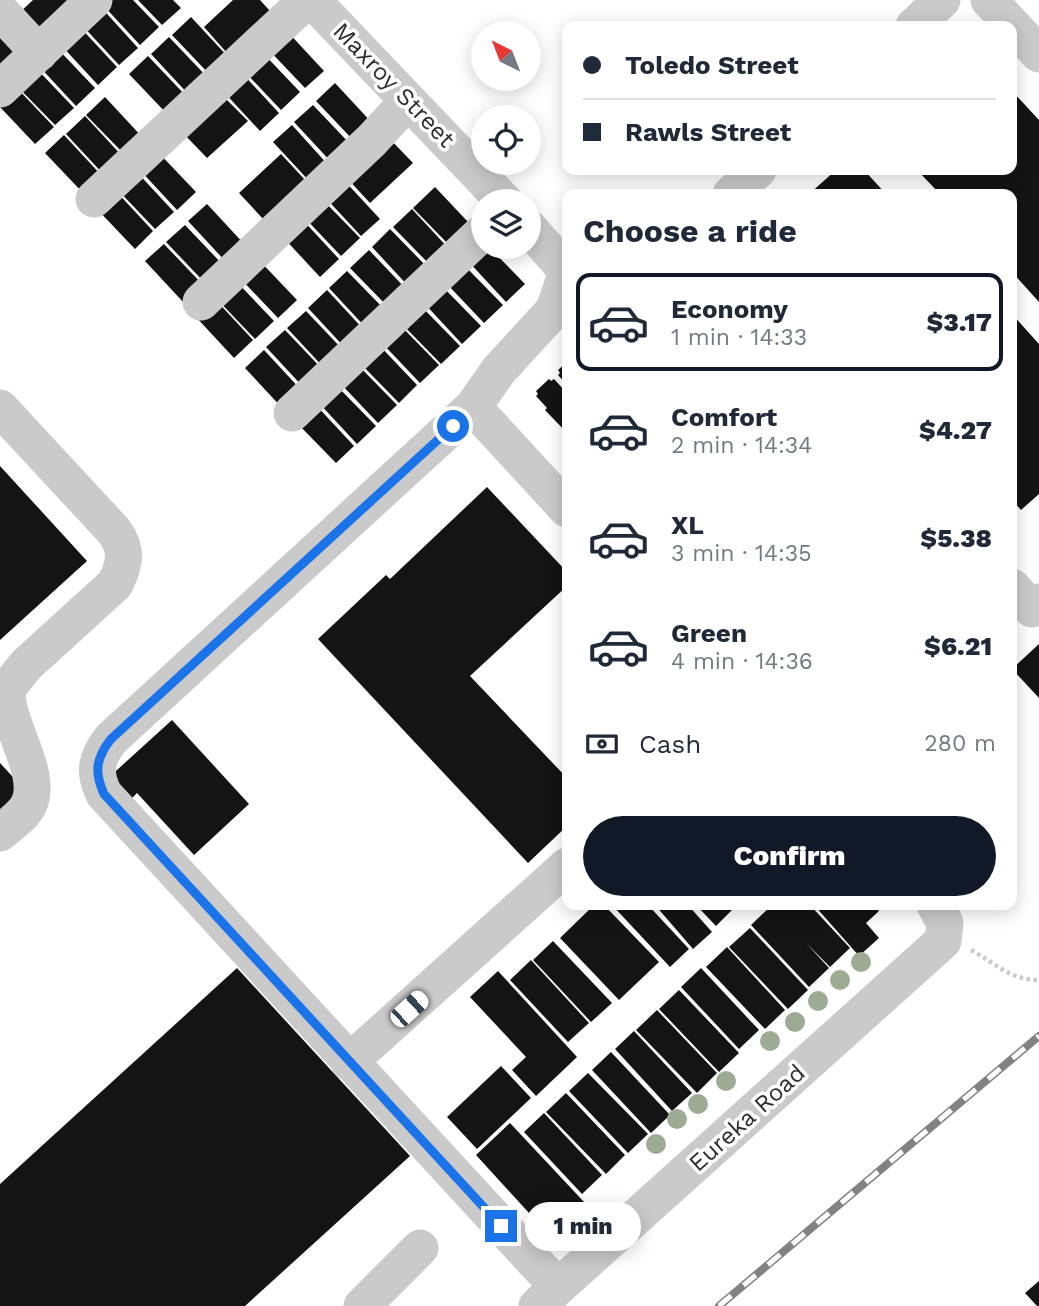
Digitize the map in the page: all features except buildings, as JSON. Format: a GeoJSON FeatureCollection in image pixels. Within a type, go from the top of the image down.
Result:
{"type":"FeatureCollection","features":[{"type":"Feature","properties":{"kind":"street"},"geometry":{"type":"LineString","coordinates":[[0,89],[94,0]]}},
{"type":"Feature","properties":{"kind":"street"},"geometry":{"type":"LineString","coordinates":[[94,200],[307,0]]}},
{"type":"Feature","properties":{"kind":"street","name":"Maxroy Street"},"geometry":{"type":"LineString","coordinates":[[312,0],[492,189]]}},
{"type":"Feature","properties":{"kind":"street"},"geometry":{"type":"LineString","coordinates":[[919,21],[942,0]]}},
{"type":"Feature","properties":{"kind":"street"},"geometry":{"type":"LineString","coordinates":[[989,0],[1008,21]]}},
{"type":"Feature","properties":{"kind":"street"},"geometry":{"type":"LineString","coordinates":[[0,11],[39,53]]}},
{"type":"Feature","properties":{"kind":"street"},"geometry":{"type":"LineString","coordinates":[[1017,30],[1039,54]]}},
{"type":"Feature","properties":{"kind":"street"},"geometry":{"type":"LineString","coordinates":[[201,302],[372,140],[408,101]]}},
{"type":"Feature","properties":{"kind":"street"},"geometry":{"type":"LineString","coordinates":[[737,189],[752,175]]}},
{"type":"Feature","properties":{"kind":"street"},"geometry":{"type":"LineString","coordinates":[[541,242],[562,265]]}},
{"type":"Feature","properties":{"kind":"street"},"geometry":{"type":"LineString","coordinates":[[292,412],[471,243]]}},
{"type":"Feature","properties":{"kind":"street"},"geometry":{"type":"LineString","coordinates":[[548,1297],[349,1062],[104,794],[97,780],[96,765],[101,752],[111,739],[473,407],[499,370],[554,310],[562,286]]}},
{"type":"Feature","properties":{"kind":"street"},"geometry":{"type":"LineString","coordinates":[[473,407],[562,504]]}},
{"type":"Feature","properties":{"kind":"street"},"geometry":{"type":"LineString","coordinates":[[0,408],[114,531],[125,553],[123,569],[115,584],[26,665],[7,689],[9,712],[33,786],[29,805],[0,833]]}},
{"type":"Feature","properties":{"kind":"street"},"geometry":{"type":"LineString","coordinates":[[1017,592],[1032,609],[1039,603]]}},
{"type":"Feature","properties":{"kind":"street"},"geometry":{"type":"LineString","coordinates":[[349,1062],[562,870]]}},
{"type":"Feature","properties":{"kind":"street","name":"Eureka Road"},"geometry":{"type":"LineString","coordinates":[[548,1297],[941,923]]}},
{"type":"Feature","properties":{"kind":"street"},"geometry":{"type":"LineString","coordinates":[[362,1306],[420,1248]]}},
{"type":"Feature","properties":{"kind":"path"},"geometry":{"type":"LineString","coordinates":[[941,923],[963,946],[1001,971],[1023,980],[1039,980]]}},
{"type":"Feature","properties":{"kind":"railway"},"geometry":{"type":"LineString","coordinates":[[719,1306],[1039,1036]]}},
{"type":"Feature","properties":{"kind":"route"},"geometry":{"type":"LineString","coordinates":[[453,426],[111,739],[101,752],[96,765],[97,780],[104,794],[501,1226]]}}]}
